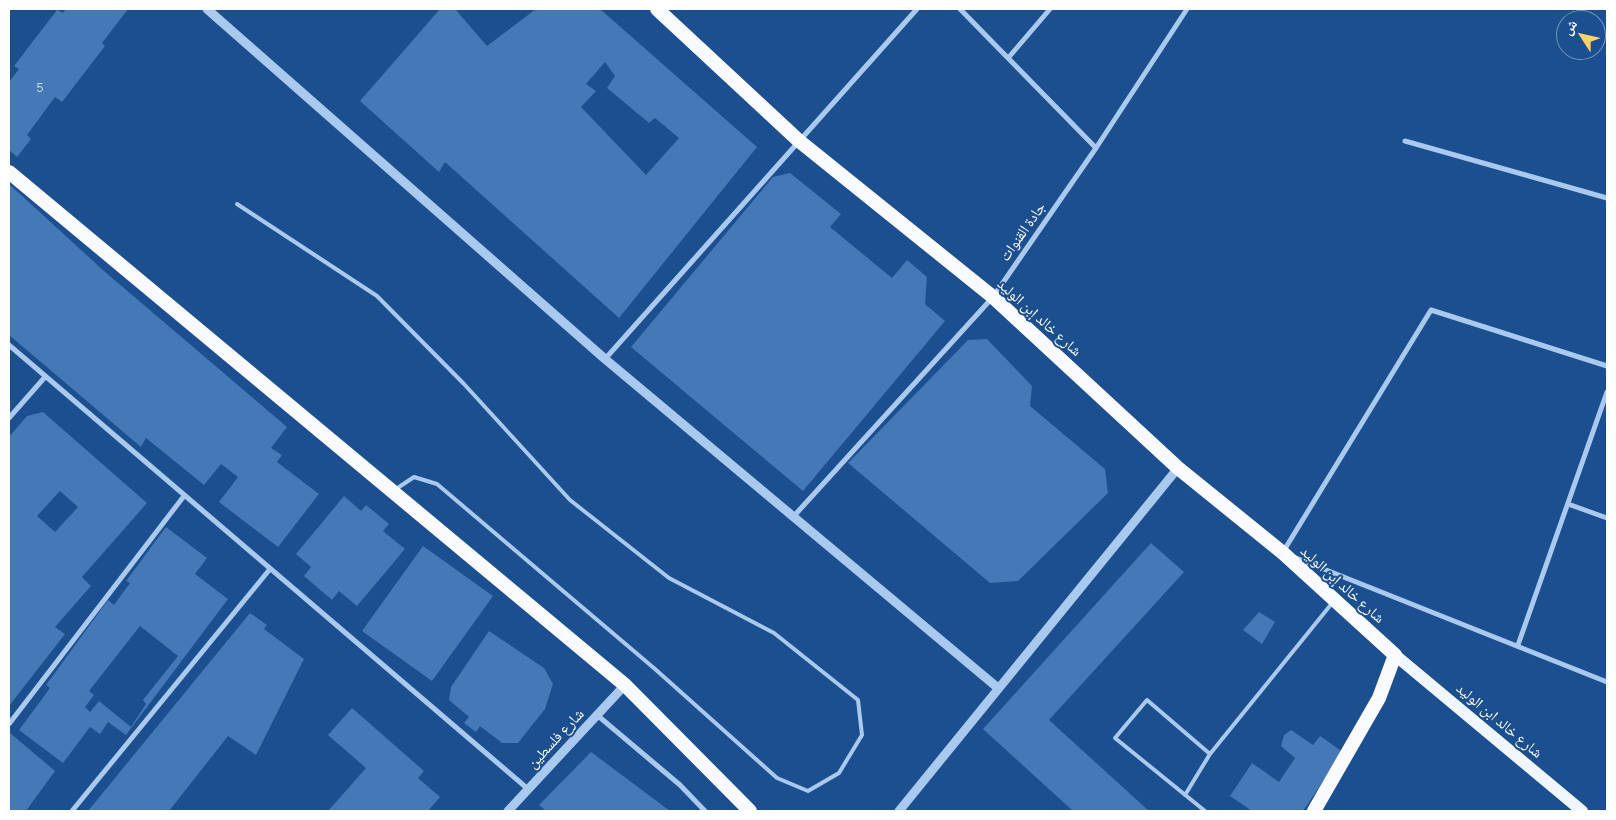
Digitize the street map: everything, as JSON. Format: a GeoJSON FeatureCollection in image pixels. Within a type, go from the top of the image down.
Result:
{"type":"FeatureCollection","features":[{"type":"Feature","properties":{"kind":"highway","name":"شارع خالد إبن الوليد"},"geometry":{"type":"LineString","coordinates":[[657,9],[798,140],[993,297],[1178,468],[1283,553],[1395,655]]}},
{"type":"Feature","properties":{"kind":"highway"},"geometry":{"type":"LineString","coordinates":[[9,172],[625,685],[750,811]]}},
{"type":"Feature","properties":{"kind":"highway"},"geometry":{"type":"LineString","coordinates":[[1314,811],[1379,698],[1395,655]]}},
{"type":"Feature","properties":{"kind":"main road","name":"شارع خالد ابن الوليد"},"geometry":{"type":"LineString","coordinates":[[1395,655],[1582,811]]}},
{"type":"Feature","properties":{"kind":"street"},"geometry":{"type":"LineString","coordinates":[[207,9],[605,359],[998,688]]}},
{"type":"Feature","properties":{"kind":"street"},"geometry":{"type":"LineString","coordinates":[[605,359],[916,9]]}},
{"type":"Feature","properties":{"kind":"street"},"geometry":{"type":"LineString","coordinates":[[960,9],[1096,148]]}},
{"type":"Feature","properties":{"kind":"street"},"geometry":{"type":"LineString","coordinates":[[1009,57],[1050,9]]}},
{"type":"Feature","properties":{"kind":"street","name":"جادة القنوات"},"geometry":{"type":"LineString","coordinates":[[793,517],[993,297],[1096,148],[1187,9]]}},
{"type":"Feature","properties":{"kind":"street"},"geometry":{"type":"LineString","coordinates":[[1405,141],[1607,198]]}},
{"type":"Feature","properties":{"kind":"street"},"geometry":{"type":"LineString","coordinates":[[1607,366],[1431,310],[1283,553],[1607,682]]}},
{"type":"Feature","properties":{"kind":"street"},"geometry":{"type":"LineString","coordinates":[[9,345],[528,789]]}},
{"type":"Feature","properties":{"kind":"street"},"geometry":{"type":"LineString","coordinates":[[9,418],[45,377]]}},
{"type":"Feature","properties":{"kind":"street"},"geometry":{"type":"LineString","coordinates":[[1518,645],[1607,392]]}},
{"type":"Feature","properties":{"kind":"street"},"geometry":{"type":"LineString","coordinates":[[899,811],[1178,468]]}},
{"type":"Feature","properties":{"kind":"street"},"geometry":{"type":"LineString","coordinates":[[9,724],[184,496]]}},
{"type":"Feature","properties":{"kind":"street"},"geometry":{"type":"LineString","coordinates":[[1568,504],[1607,518]]}},
{"type":"Feature","properties":{"kind":"street"},"geometry":{"type":"LineString","coordinates":[[72,811],[270,569]]}},
{"type":"Feature","properties":{"kind":"street","name":"شارع فلسطين"},"geometry":{"type":"LineString","coordinates":[[508,811],[625,685]]}},
{"type":"Feature","properties":{"kind":"street"},"geometry":{"type":"LineString","coordinates":[[597,715],[680,785],[706,811]]}},
{"type":"Feature","properties":{"kind":"lane"},"geometry":{"type":"LineString","coordinates":[[238,204],[377,296],[464,384],[570,500],[669,578],[774,634],[858,700],[862,736],[839,773],[808,791],[777,778],[656,669],[437,484],[414,477],[392,491]]}},
{"type":"Feature","properties":{"kind":"lane"},"geometry":{"type":"LineString","coordinates":[[1185,795],[1210,754],[1334,600]]}},
{"type":"Feature","properties":{"kind":"lane"},"geometry":{"type":"LineString","coordinates":[[1205,811],[1115,738],[1146,700],[1210,754]]}},
{"type":"Feature","properties":{"kind":"building"},"geometry":{"type":"Polygon","coordinates":[[[66,9],[128,9],[102,43],[105,46],[62,102],[55,97],[27,135],[31,139],[17,157],[9,150],[9,82],[19,69],[14,66],[57,10],[63,13],[66,9]]]}},
{"type":"Feature","properties":{"kind":"building"},"geometry":{"type":"Polygon","coordinates":[[[440,9],[455,9],[487,46],[536,9],[600,9],[757,147],[619,318],[445,162],[439,172],[360,101],[440,9]],[[605,62],[586,84],[596,91],[581,107],[646,175],[679,138],[655,118],[649,123],[607,88],[615,76],[605,62]]]}},
{"type":"Feature","properties":{"kind":"building"},"geometry":{"type":"Polygon","coordinates":[[[790,173],[841,214],[830,227],[892,278],[907,260],[927,277],[925,304],[945,321],[803,491],[631,347],[773,177],[790,173]]]}},
{"type":"Feature","properties":{"kind":"building"},"geometry":{"type":"Polygon","coordinates":[[[9,184],[104,271],[287,427],[271,448],[282,455],[277,462],[319,494],[278,547],[219,502],[238,477],[221,464],[204,485],[146,438],[141,447],[9,335],[9,184]]]}},
{"type":"Feature","properties":{"kind":"building"},"geometry":{"type":"Polygon","coordinates":[[[987,339],[1032,386],[1030,406],[1105,469],[1108,493],[1018,581],[990,583],[848,463],[968,340],[987,339]]]}},
{"type":"Feature","properties":{"kind":"building"},"geometry":{"type":"Polygon","coordinates":[[[43,412],[147,503],[82,577],[91,586],[55,627],[65,634],[9,706],[9,437],[27,416],[43,412]],[[60,491],[37,516],[55,532],[78,507],[60,491]]]}},
{"type":"Feature","properties":{"kind":"building"},"geometry":{"type":"Polygon","coordinates":[[[344,496],[361,511],[366,505],[389,524],[383,531],[405,549],[357,606],[339,591],[332,600],[304,576],[311,567],[296,554],[344,496]]]}},
{"type":"Feature","properties":{"kind":"building"},"geometry":{"type":"Polygon","coordinates":[[[166,527],[207,558],[195,574],[228,599],[126,735],[108,722],[100,734],[90,727],[63,763],[19,730],[50,688],[46,685],[108,600],[114,605],[130,583],[126,581],[166,527]],[[140,626],[89,691],[94,695],[85,707],[90,712],[99,701],[131,727],[146,704],[143,700],[178,656],[140,626]]]}},
{"type":"Feature","properties":{"kind":"building"},"geometry":{"type":"Polygon","coordinates":[[[1151,543],[1184,572],[1049,720],[1149,811],[1073,811],[983,729],[1151,543]]]}},
{"type":"Feature","properties":{"kind":"building"},"geometry":{"type":"Polygon","coordinates":[[[423,546],[493,596],[432,681],[362,631],[423,546]]]}},
{"type":"Feature","properties":{"kind":"building"},"geometry":{"type":"Polygon","coordinates":[[[1259,612],[1275,622],[1262,644],[1243,630],[1259,612]]]}},
{"type":"Feature","properties":{"kind":"building"},"geometry":{"type":"Polygon","coordinates":[[[250,613],[267,625],[264,629],[304,659],[256,755],[228,736],[169,811],[88,811],[250,613]]]}},
{"type":"Feature","properties":{"kind":"building"},"geometry":{"type":"Polygon","coordinates":[[[489,631],[544,668],[553,684],[545,709],[518,743],[502,743],[480,726],[476,732],[464,723],[469,717],[449,700],[451,687],[489,631]]]}},
{"type":"Feature","properties":{"kind":"building"},"geometry":{"type":"Polygon","coordinates":[[[352,708],[424,771],[418,778],[440,797],[428,811],[328,811],[366,768],[328,735],[352,708]]]}},
{"type":"Feature","properties":{"kind":"building"},"geometry":{"type":"Polygon","coordinates":[[[1291,730],[1313,745],[1320,736],[1343,752],[1303,811],[1252,811],[1230,796],[1252,763],[1279,782],[1295,758],[1281,746],[1284,735],[1291,730]]]}},
{"type":"Feature","properties":{"kind":"building"},"geometry":{"type":"Polygon","coordinates":[[[10,733],[55,771],[26,811],[9,811],[10,733]]]}},
{"type":"Feature","properties":{"kind":"building"},"geometry":{"type":"Polygon","coordinates":[[[591,752],[670,811],[546,811],[539,805],[591,752]]]}}]}
